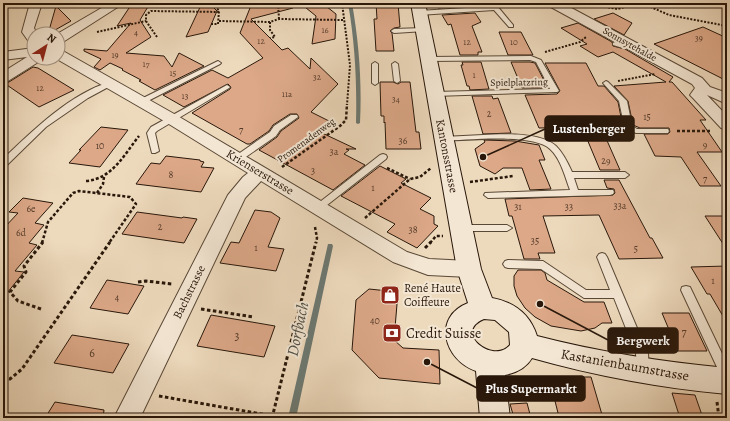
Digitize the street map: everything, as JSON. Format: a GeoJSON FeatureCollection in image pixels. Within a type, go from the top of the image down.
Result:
{"type":"FeatureCollection","features":[{"type":"Feature","properties":{"kind":"main road","name":"Kantonsstrasse"},"geometry":{"type":"LineString","coordinates":[[420,15],[443,139],[454,232],[483,308]]}},
{"type":"Feature","properties":{"kind":"main road"},"geometry":{"type":"LineString","coordinates":[[483,308],[499,310],[513,318],[522,330],[524,344],[521,352],[516,358],[499,364],[489,363],[472,356],[466,351],[458,337],[458,330],[463,317],[475,310],[483,308]]}},
{"type":"Feature","properties":{"kind":"main road","name":"Kastanienbaumstrasse"},"geometry":{"type":"LineString","coordinates":[[524,344],[557,354],[643,370],[724,363]]}},
{"type":"Feature","properties":{"kind":"main road"},"geometry":{"type":"LineString","coordinates":[[489,363],[495,418]]}},
{"type":"Feature","properties":{"kind":"street"},"geometry":{"type":"LineString","coordinates":[[29,26],[36,3]]}},
{"type":"Feature","properties":{"kind":"street"},"geometry":{"type":"LineString","coordinates":[[66,34],[118,3]]}},
{"type":"Feature","properties":{"kind":"street","name":"Sonnsytehalde"},"geometry":{"type":"LineString","coordinates":[[554,3],[612,38],[631,44],[697,81],[702,86],[703,90]]}},
{"type":"Feature","properties":{"kind":"street"},"geometry":{"type":"LineString","coordinates":[[3,56],[26,53]]}},
{"type":"Feature","properties":{"kind":"street","name":"Krienserstrasse"},"geometry":{"type":"LineString","coordinates":[[66,59],[170,118],[237,159],[269,172],[319,207],[400,257],[428,267],[469,269]]}},
{"type":"Feature","properties":{"kind":"street"},"geometry":{"type":"LineString","coordinates":[[3,78],[26,64]]}},
{"type":"Feature","properties":{"kind":"street"},"geometry":{"type":"LineString","coordinates":[[721,128],[698,95],[699,92],[703,90],[712,92],[727,99]]}},
{"type":"Feature","properties":{"kind":"street","name":"Bachstrasse"},"geometry":{"type":"LineString","coordinates":[[127,418],[237,195],[249,181],[269,172]]}},
{"type":"Feature","properties":{"kind":"lane"},"geometry":{"type":"LineString","coordinates":[[394,32],[420,15],[496,8],[511,26]]}},
{"type":"Feature","properties":{"kind":"lane","name":"Spielplatzring"},"geometry":{"type":"LineString","coordinates":[[428,59],[531,58],[539,61],[555,91],[435,94]]}},
{"type":"Feature","properties":{"kind":"lane"},"geometry":{"type":"LineString","coordinates":[[141,101],[218,63]]}},
{"type":"Feature","properties":{"kind":"lane"},"geometry":{"type":"LineString","coordinates":[[374,83],[375,64]]}},
{"type":"Feature","properties":{"kind":"lane"},"geometry":{"type":"LineString","coordinates":[[395,64],[396,81]]}},
{"type":"Feature","properties":{"kind":"lane"},"geometry":{"type":"LineString","coordinates":[[606,83],[623,101],[628,127],[636,131],[665,131]]}},
{"type":"Feature","properties":{"kind":"lane"},"geometry":{"type":"LineString","coordinates":[[3,164],[43,125],[85,96],[110,84]]}},
{"type":"Feature","properties":{"kind":"lane"},"geometry":{"type":"LineString","coordinates":[[155,151],[151,133],[154,129],[170,118],[227,87]]}},
{"type":"Feature","properties":{"kind":"lane"},"geometry":{"type":"LineString","coordinates":[[237,159],[273,134],[277,128],[294,117]]}},
{"type":"Feature","properties":{"kind":"lane"},"geometry":{"type":"LineString","coordinates":[[443,139],[537,138],[553,146],[568,175],[575,193]]}},
{"type":"Feature","properties":{"kind":"lane"},"geometry":{"type":"LineString","coordinates":[[319,207],[379,160]]}},
{"type":"Feature","properties":{"kind":"lane"},"geometry":{"type":"LineString","coordinates":[[568,175],[625,175]]}},
{"type":"Feature","properties":{"kind":"lane"},"geometry":{"type":"LineString","coordinates":[[488,195],[610,192]]}},
{"type":"Feature","properties":{"kind":"lane"},"geometry":{"type":"LineString","coordinates":[[454,232],[507,228]]}},
{"type":"Feature","properties":{"kind":"lane"},"geometry":{"type":"LineString","coordinates":[[602,257],[642,354],[643,370]]}},
{"type":"Feature","properties":{"kind":"lane"},"geometry":{"type":"LineString","coordinates":[[508,264],[544,265],[584,294],[617,294]]}},
{"type":"Feature","properties":{"kind":"lane"},"geometry":{"type":"LineString","coordinates":[[686,290],[724,363],[727,376]]}},
{"type":"Feature","properties":{"kind":"path"},"geometry":{"type":"LineString","coordinates":[[213,3],[219,12],[219,21]]}},
{"type":"Feature","properties":{"kind":"path"},"geometry":{"type":"LineString","coordinates":[[278,3],[279,19]]}},
{"type":"Feature","properties":{"kind":"path","name":"Promenadenweg"},"geometry":{"type":"LineString","coordinates":[[269,172],[340,126],[346,120],[350,64],[342,3]]}},
{"type":"Feature","properties":{"kind":"path"},"geometry":{"type":"LineString","coordinates":[[582,3],[620,9],[642,3],[669,5],[669,3]]}},
{"type":"Feature","properties":{"kind":"path"},"geometry":{"type":"LineString","coordinates":[[616,3],[620,9]]}},
{"type":"Feature","properties":{"kind":"path"},"geometry":{"type":"LineString","coordinates":[[642,3],[669,15],[727,26]]}},
{"type":"Feature","properties":{"kind":"path"},"geometry":{"type":"LineString","coordinates":[[157,37],[146,21],[146,15],[151,11],[219,12]]}},
{"type":"Feature","properties":{"kind":"path"},"geometry":{"type":"LineString","coordinates":[[212,24],[218,24],[219,21],[270,22],[279,19],[344,20]]}},
{"type":"Feature","properties":{"kind":"path"},"geometry":{"type":"LineString","coordinates":[[70,32],[75,33],[95,29],[97,32],[146,21]]}},
{"type":"Feature","properties":{"kind":"path"},"geometry":{"type":"LineString","coordinates":[[270,22],[270,30],[275,37],[270,38]]}},
{"type":"Feature","properties":{"kind":"path"},"geometry":{"type":"LineString","coordinates":[[539,61],[543,59],[544,52],[580,42],[584,38],[590,36],[588,34],[604,34],[612,38]]}},
{"type":"Feature","properties":{"kind":"path"},"geometry":{"type":"LineString","coordinates":[[606,83],[677,70]]}},
{"type":"Feature","properties":{"kind":"path"},"geometry":{"type":"LineString","coordinates":[[665,131],[721,128]]}},
{"type":"Feature","properties":{"kind":"path"},"geometry":{"type":"LineString","coordinates":[[86,181],[97,180],[109,173],[143,131]]}},
{"type":"Feature","properties":{"kind":"path"},"geometry":{"type":"LineString","coordinates":[[379,160],[410,179]]}},
{"type":"Feature","properties":{"kind":"path"},"geometry":{"type":"LineString","coordinates":[[362,221],[410,179],[420,177],[433,166]]}},
{"type":"Feature","properties":{"kind":"path"},"geometry":{"type":"LineString","coordinates":[[464,182],[482,182],[513,176]]}},
{"type":"Feature","properties":{"kind":"path"},"geometry":{"type":"LineString","coordinates":[[97,193],[103,184],[104,177]]}},
{"type":"Feature","properties":{"kind":"path"},"geometry":{"type":"LineString","coordinates":[[3,378],[10,379],[22,369],[136,204],[135,201],[130,197],[79,190],[73,192],[48,222],[42,244],[24,266],[26,272],[10,292],[18,301],[41,309]]}},
{"type":"Feature","properties":{"kind":"path"},"geometry":{"type":"LineString","coordinates":[[151,395],[273,417],[317,238],[315,227]]}},
{"type":"Feature","properties":{"kind":"path"},"geometry":{"type":"LineString","coordinates":[[422,246],[426,248],[436,236],[454,232]]}},
{"type":"Feature","properties":{"kind":"path"},"geometry":{"type":"LineString","coordinates":[[138,282],[146,281],[174,285]]}},
{"type":"Feature","properties":{"kind":"path"},"geometry":{"type":"LineString","coordinates":[[200,309],[254,317]]}},
{"type":"Feature","properties":{"kind":"building"},"geometry":{"type":"Polygon","coordinates":[[[202,3],[209,3],[217,11],[208,32],[186,37],[202,3]]]}},
{"type":"Feature","properties":{"kind":"building"},"geometry":{"type":"Polygon","coordinates":[[[252,3],[292,3],[293,8],[251,19],[282,50],[288,48],[310,69],[311,58],[338,84],[311,112],[333,123],[320,132],[356,149],[346,149],[349,150],[344,154],[365,165],[333,190],[259,150],[299,118],[297,114],[290,114],[273,125],[269,131],[250,144],[247,144],[192,113],[230,89],[231,87],[228,84],[184,107],[163,95],[212,70],[228,78],[263,58],[240,33],[252,3]]]}},
{"type":"Feature","properties":{"kind":"building"},"geometry":{"type":"Polygon","coordinates":[[[300,3],[322,3],[336,14],[335,39],[312,44],[316,16],[300,3]]]}},
{"type":"Feature","properties":{"kind":"building"},"geometry":{"type":"Polygon","coordinates":[[[376,3],[398,3],[400,27],[394,28],[390,31],[392,33],[394,51],[376,51],[374,19],[377,19],[376,3]]]}},
{"type":"Feature","properties":{"kind":"building"},"geometry":{"type":"Polygon","coordinates":[[[436,3],[469,3],[471,6],[438,8],[436,3]]]}},
{"type":"Feature","properties":{"kind":"building"},"geometry":{"type":"Polygon","coordinates":[[[131,5],[149,5],[140,20],[151,37],[126,53],[164,56],[172,67],[179,53],[204,66],[155,90],[139,81],[141,80],[122,70],[123,69],[110,63],[100,70],[94,67],[101,59],[84,51],[84,49],[107,51],[131,23],[117,26],[131,5]]]}},
{"type":"Feature","properties":{"kind":"building"},"geometry":{"type":"Polygon","coordinates":[[[56,6],[71,21],[62,26],[50,26],[56,6]]]}},
{"type":"Feature","properties":{"kind":"building"},"geometry":{"type":"Polygon","coordinates":[[[475,13],[481,22],[472,26],[482,52],[478,52],[478,55],[460,55],[451,24],[448,25],[442,15],[475,13]]]}},
{"type":"Feature","properties":{"kind":"building"},"geometry":{"type":"Polygon","coordinates":[[[613,13],[632,23],[624,35],[594,19],[613,13]]]}},
{"type":"Feature","properties":{"kind":"building"},"geometry":{"type":"Polygon","coordinates":[[[578,23],[612,42],[613,46],[625,49],[673,77],[669,82],[672,82],[706,120],[700,120],[722,152],[697,152],[721,186],[700,186],[681,157],[655,156],[644,134],[668,134],[670,132],[669,128],[640,128],[633,125],[628,101],[614,86],[666,82],[613,52],[598,57],[580,46],[587,44],[561,28],[578,23]]]}},
{"type":"Feature","properties":{"kind":"building"},"geometry":{"type":"Polygon","coordinates":[[[703,27],[727,38],[727,81],[654,44],[703,27]]]}},
{"type":"Feature","properties":{"kind":"building"},"geometry":{"type":"Polygon","coordinates":[[[499,32],[521,32],[533,55],[508,55],[499,32]]]}},
{"type":"Feature","properties":{"kind":"building"},"geometry":{"type":"Polygon","coordinates":[[[462,62],[481,62],[489,89],[470,90],[469,86],[467,86],[461,65],[463,65],[462,62]]]}},
{"type":"Feature","properties":{"kind":"building"},"geometry":{"type":"Polygon","coordinates":[[[511,62],[535,63],[548,88],[522,88],[511,62]]]}},
{"type":"Feature","properties":{"kind":"building"},"geometry":{"type":"Polygon","coordinates":[[[545,63],[586,63],[598,86],[604,86],[618,102],[623,127],[601,127],[620,170],[600,170],[582,127],[539,128],[525,95],[557,94],[560,91],[545,63]]]}},
{"type":"Feature","properties":{"kind":"building"},"geometry":{"type":"Polygon","coordinates":[[[33,67],[38,68],[74,90],[39,107],[4,83],[9,82],[33,67]]]}},
{"type":"Feature","properties":{"kind":"building"},"geometry":{"type":"Polygon","coordinates":[[[380,82],[393,82],[398,84],[401,82],[410,82],[416,132],[419,132],[421,149],[386,149],[385,122],[384,123],[384,116],[381,116],[380,82]]]}},
{"type":"Feature","properties":{"kind":"building"},"geometry":{"type":"Polygon","coordinates":[[[472,96],[492,96],[493,99],[498,98],[511,133],[483,134],[472,96]]]}},
{"type":"Feature","properties":{"kind":"building"},"geometry":{"type":"Polygon","coordinates":[[[101,127],[128,130],[100,167],[69,163],[81,150],[79,150],[101,127]]]}},
{"type":"Feature","properties":{"kind":"building"},"geometry":{"type":"Polygon","coordinates":[[[484,140],[515,141],[539,145],[545,160],[539,160],[551,189],[530,190],[522,168],[503,168],[495,174],[480,166],[475,149],[485,142],[484,140]]]}},
{"type":"Feature","properties":{"kind":"building"},"geometry":{"type":"Polygon","coordinates":[[[166,156],[200,160],[204,162],[201,167],[214,168],[201,192],[136,184],[151,163],[160,164],[166,156]]]}},
{"type":"Feature","properties":{"kind":"building"},"geometry":{"type":"Polygon","coordinates":[[[380,166],[406,179],[401,183],[431,198],[420,209],[434,216],[434,224],[438,226],[417,248],[387,232],[395,224],[341,196],[380,166]]]}},
{"type":"Feature","properties":{"kind":"building"},"geometry":{"type":"Polygon","coordinates":[[[604,180],[619,180],[650,238],[652,238],[663,258],[619,259],[599,215],[543,216],[555,253],[538,253],[540,259],[524,259],[512,216],[509,216],[505,199],[613,195],[615,193],[614,189],[607,188],[604,180]]]}},
{"type":"Feature","properties":{"kind":"building"},"geometry":{"type":"Polygon","coordinates":[[[23,198],[53,203],[35,223],[44,225],[29,243],[37,245],[15,271],[24,272],[3,298],[3,229],[18,213],[9,212],[23,198]]]}},
{"type":"Feature","properties":{"kind":"building"},"geometry":{"type":"Polygon","coordinates":[[[255,210],[271,212],[280,218],[268,247],[284,249],[276,271],[220,263],[231,242],[239,243],[255,210]]]}},
{"type":"Feature","properties":{"kind":"building"},"geometry":{"type":"Polygon","coordinates":[[[137,212],[197,219],[184,243],[122,234],[137,212]]]}},
{"type":"Feature","properties":{"kind":"building"},"geometry":{"type":"Polygon","coordinates":[[[705,216],[727,216],[727,250],[705,216]]]}},
{"type":"Feature","properties":{"kind":"building"},"geometry":{"type":"Polygon","coordinates":[[[727,266],[727,323],[710,294],[707,294],[691,267],[727,266]]]}},
{"type":"Feature","properties":{"kind":"building"},"geometry":{"type":"Polygon","coordinates":[[[518,270],[541,270],[545,273],[547,280],[584,302],[604,302],[612,323],[602,323],[595,328],[581,331],[551,326],[535,317],[525,308],[517,296],[514,286],[514,276],[518,270]]]}},
{"type":"Feature","properties":{"kind":"building"},"geometry":{"type":"Polygon","coordinates":[[[107,280],[144,286],[128,314],[90,308],[107,280]]]}},
{"type":"Feature","properties":{"kind":"building"},"geometry":{"type":"Polygon","coordinates":[[[369,289],[398,292],[394,340],[403,348],[439,350],[440,384],[379,378],[352,350],[356,300],[369,289]]]}},
{"type":"Feature","properties":{"kind":"building"},"geometry":{"type":"Polygon","coordinates":[[[662,313],[689,313],[707,351],[678,351],[662,313]]]}},
{"type":"Feature","properties":{"kind":"building"},"geometry":{"type":"Polygon","coordinates":[[[211,315],[275,326],[264,357],[197,346],[211,315]]]}},
{"type":"Feature","properties":{"kind":"building"},"geometry":{"type":"Polygon","coordinates":[[[72,335],[129,344],[113,373],[54,363],[72,335]]]}},
{"type":"Feature","properties":{"kind":"building"},"geometry":{"type":"Polygon","coordinates":[[[549,377],[591,377],[603,418],[559,417],[549,377]]]}},
{"type":"Feature","properties":{"kind":"building"},"geometry":{"type":"Polygon","coordinates":[[[672,393],[695,395],[703,418],[680,418],[672,393]]]}},
{"type":"Feature","properties":{"kind":"building"},"geometry":{"type":"Polygon","coordinates":[[[55,402],[104,410],[103,418],[45,418],[55,402]]]}},
{"type":"Feature","properties":{"kind":"building"},"geometry":{"type":"Polygon","coordinates":[[[527,403],[531,418],[514,418],[510,404],[527,403]]]}},
{"type":"Feature","properties":{"kind":"waterway","name":"Dorfbach"},"geometry":{"type":"LineString","coordinates":[[350,3],[358,63],[358,123]]}},
{"type":"Feature","properties":{"kind":"waterway","name":"Dorfbach"},"geometry":{"type":"LineString","coordinates":[[292,418],[330,246]]}},
{"type":"Feature","properties":{"kind":"place","name":"Lustenberger"},"geometry":{"type":"Point","coordinates":[483,157]}},
{"type":"Feature","properties":{"kind":"place","name":"René Haute Coiffeure"},"geometry":{"type":"Point","coordinates":[390,295]}},
{"type":"Feature","properties":{"kind":"place","name":"Bergwerk"},"geometry":{"type":"Point","coordinates":[540,304]}},
{"type":"Feature","properties":{"kind":"place","name":"Credit Suisse"},"geometry":{"type":"Point","coordinates":[392,333]}},
{"type":"Feature","properties":{"kind":"place","name":"Plus Supermarkt"},"geometry":{"type":"Point","coordinates":[427,362]}}]}
